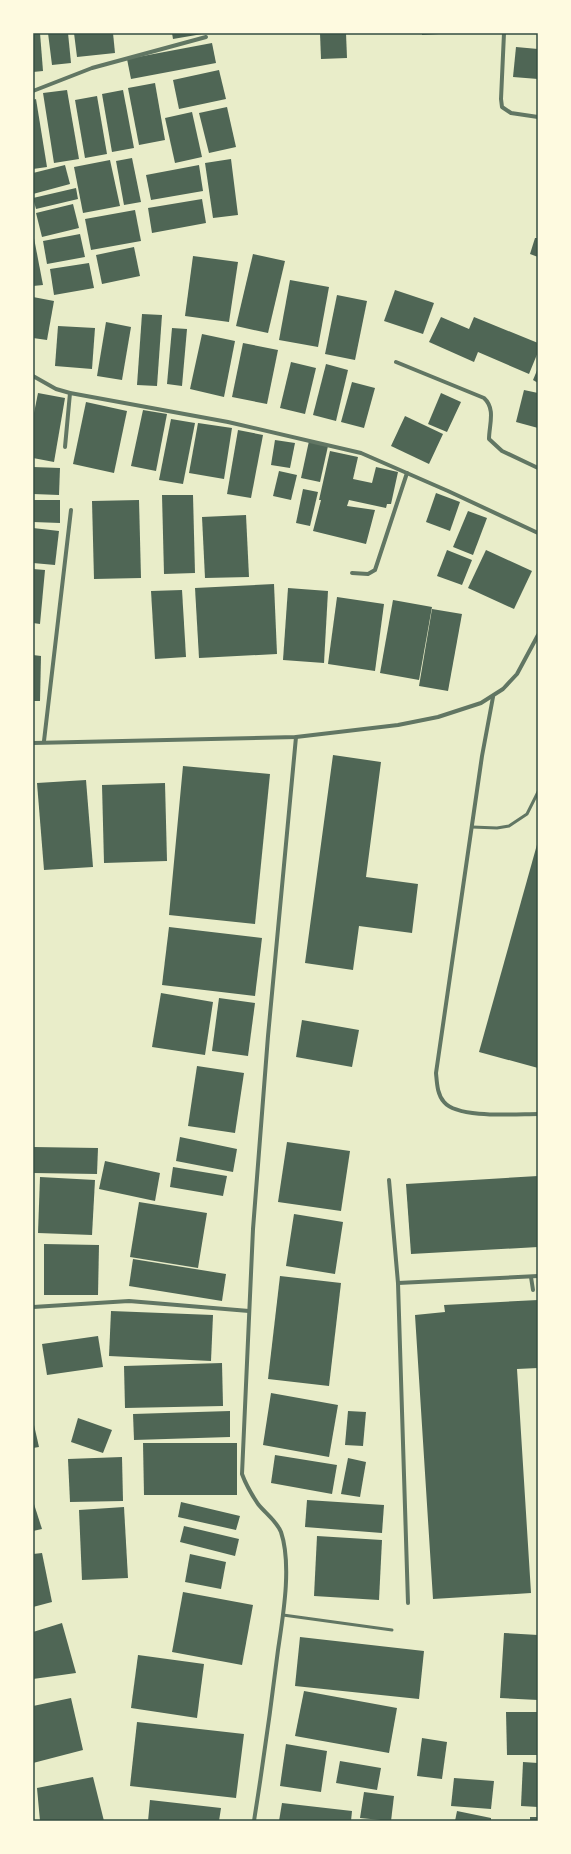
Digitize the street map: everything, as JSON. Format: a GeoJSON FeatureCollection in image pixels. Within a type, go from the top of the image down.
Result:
{"type":"FeatureCollection","features":[{"type":"Feature","properties":{"kind":"street"},"geometry":{"type":"LineString","coordinates":[[504,33],[502,106],[511,113],[538,117]]}},
{"type":"Feature","properties":{"kind":"street"},"geometry":{"type":"LineString","coordinates":[[33,91],[92,68],[206,37]]}},
{"type":"Feature","properties":{"kind":"street"},"geometry":{"type":"LineString","coordinates":[[396,362],[484,398],[490,403],[492,411],[489,439],[493,445],[502,451],[538,468]]}},
{"type":"Feature","properties":{"kind":"street"},"geometry":{"type":"LineString","coordinates":[[33,376],[56,389],[70,393],[228,422],[361,453],[538,533]]}},
{"type":"Feature","properties":{"kind":"street"},"geometry":{"type":"LineString","coordinates":[[65,447],[70,393]]}},
{"type":"Feature","properties":{"kind":"street"},"geometry":{"type":"LineString","coordinates":[[352,573],[368,574],[375,570],[407,473]]}},
{"type":"Feature","properties":{"kind":"street"},"geometry":{"type":"LineString","coordinates":[[44,742],[71,510]]}},
{"type":"Feature","properties":{"kind":"street"},"geometry":{"type":"LineString","coordinates":[[33,743],[296,737],[391,726],[432,718],[465,709],[493,697],[509,684],[538,635]]}},
{"type":"Feature","properties":{"kind":"street"},"geometry":{"type":"LineString","coordinates":[[493,697],[472,827],[436,1073],[437,1089],[444,1102],[454,1110],[465,1113],[538,1114]]}},
{"type":"Feature","properties":{"kind":"street"},"geometry":{"type":"LineString","coordinates":[[254,1821],[269,1724],[283,1615],[286,1566],[280,1531],[269,1514],[259,1504],[246,1484],[242,1474],[253,1229],[268,1036],[296,737]]}},
{"type":"Feature","properties":{"kind":"street"},"geometry":{"type":"LineString","coordinates":[[389,1180],[398,1283],[408,1603]]}},
{"type":"Feature","properties":{"kind":"street"},"geometry":{"type":"LineString","coordinates":[[398,1283],[538,1276]]}},
{"type":"Feature","properties":{"kind":"street"},"geometry":{"type":"LineString","coordinates":[[531,1277],[533,1290]]}},
{"type":"Feature","properties":{"kind":"street"},"geometry":{"type":"LineString","coordinates":[[33,1307],[129,1301],[249,1311]]}},
{"type":"Feature","properties":{"kind":"lane"},"geometry":{"type":"LineString","coordinates":[[472,827],[497,828],[509,826],[527,814],[538,792]]}},
{"type":"Feature","properties":{"kind":"lane"},"geometry":{"type":"LineString","coordinates":[[283,1615],[392,1630]]}},
{"type":"Feature","properties":{"kind":"building"},"geometry":{"type":"Polygon","coordinates":[[[33,33],[40,33],[43,71],[33,72],[33,33]]]}},
{"type":"Feature","properties":{"kind":"building"},"geometry":{"type":"Polygon","coordinates":[[[48,33],[68,33],[71,63],[52,65],[48,33]]]}},
{"type":"Feature","properties":{"kind":"building"},"geometry":{"type":"Polygon","coordinates":[[[74,33],[113,33],[115,53],[77,57],[74,33]]]}},
{"type":"Feature","properties":{"kind":"building"},"geometry":{"type":"Polygon","coordinates":[[[172,33],[202,33],[202,34],[173,39],[172,33]]]}},
{"type":"Feature","properties":{"kind":"building"},"geometry":{"type":"Polygon","coordinates":[[[320,33],[346,33],[347,58],[321,59],[320,33]]]}},
{"type":"Feature","properties":{"kind":"building"},"geometry":{"type":"Polygon","coordinates":[[[422,33],[438,33],[439,34],[422,35],[422,33]]]}},
{"type":"Feature","properties":{"kind":"building"},"geometry":{"type":"Polygon","coordinates":[[[212,43],[216,63],[131,79],[127,59],[212,43]]]}},
{"type":"Feature","properties":{"kind":"building"},"geometry":{"type":"Polygon","coordinates":[[[516,47],[538,49],[538,79],[513,77],[516,47]]]}},
{"type":"Feature","properties":{"kind":"building"},"geometry":{"type":"Polygon","coordinates":[[[219,70],[226,99],[179,109],[173,80],[219,70]]]}},
{"type":"Feature","properties":{"kind":"building"},"geometry":{"type":"Polygon","coordinates":[[[155,83],[165,140],[139,145],[128,88],[155,83]]]}},
{"type":"Feature","properties":{"kind":"building"},"geometry":{"type":"Polygon","coordinates":[[[67,90],[79,159],[54,163],[43,93],[67,90]]]}},
{"type":"Feature","properties":{"kind":"building"},"geometry":{"type":"Polygon","coordinates":[[[123,90],[134,148],[112,152],[102,94],[123,90]]]}},
{"type":"Feature","properties":{"kind":"building"},"geometry":{"type":"Polygon","coordinates":[[[97,96],[107,154],[85,158],[75,100],[97,96]]]}},
{"type":"Feature","properties":{"kind":"building"},"geometry":{"type":"Polygon","coordinates":[[[36,99],[47,167],[33,169],[33,100],[36,99]]]}},
{"type":"Feature","properties":{"kind":"building"},"geometry":{"type":"Polygon","coordinates":[[[227,107],[236,147],[209,153],[199,113],[227,107]]]}},
{"type":"Feature","properties":{"kind":"building"},"geometry":{"type":"Polygon","coordinates":[[[192,112],[202,157],[175,163],[165,118],[192,112]]]}},
{"type":"Feature","properties":{"kind":"building"},"geometry":{"type":"Polygon","coordinates":[[[132,158],[141,202],[124,205],[116,161],[132,158]]]}},
{"type":"Feature","properties":{"kind":"building"},"geometry":{"type":"Polygon","coordinates":[[[231,159],[238,215],[213,218],[205,163],[231,159]]]}},
{"type":"Feature","properties":{"kind":"building"},"geometry":{"type":"Polygon","coordinates":[[[110,160],[120,206],[83,213],[74,167],[110,160]]]}},
{"type":"Feature","properties":{"kind":"building"},"geometry":{"type":"Polygon","coordinates":[[[65,165],[70,184],[33,194],[33,173],[65,165]]]}},
{"type":"Feature","properties":{"kind":"building"},"geometry":{"type":"Polygon","coordinates":[[[199,165],[203,191],[151,200],[146,175],[199,165]]]}},
{"type":"Feature","properties":{"kind":"building"},"geometry":{"type":"Polygon","coordinates":[[[76,188],[78,199],[36,209],[33,198],[76,188]]]}},
{"type":"Feature","properties":{"kind":"building"},"geometry":{"type":"Polygon","coordinates":[[[202,199],[206,223],[152,233],[148,208],[202,199]]]}},
{"type":"Feature","properties":{"kind":"building"},"geometry":{"type":"Polygon","coordinates":[[[73,204],[79,228],[42,237],[36,213],[73,204]]]}},
{"type":"Feature","properties":{"kind":"building"},"geometry":{"type":"Polygon","coordinates":[[[135,210],[141,241],[91,250],[85,219],[135,210]]]}},
{"type":"Feature","properties":{"kind":"building"},"geometry":{"type":"Polygon","coordinates":[[[33,233],[43,285],[33,286],[33,233]]]}},
{"type":"Feature","properties":{"kind":"building"},"geometry":{"type":"Polygon","coordinates":[[[80,234],[85,257],[47,264],[43,241],[80,234]]]}},
{"type":"Feature","properties":{"kind":"building"},"geometry":{"type":"Polygon","coordinates":[[[535,238],[538,238],[538,257],[530,254],[535,238]]]}},
{"type":"Feature","properties":{"kind":"building"},"geometry":{"type":"Polygon","coordinates":[[[134,247],[140,276],[102,284],[96,255],[134,247]]]}},
{"type":"Feature","properties":{"kind":"building"},"geometry":{"type":"Polygon","coordinates":[[[253,254],[285,261],[268,333],[236,326],[253,254]]]}},
{"type":"Feature","properties":{"kind":"building"},"geometry":{"type":"Polygon","coordinates":[[[193,256],[238,262],[229,322],[185,316],[193,256]]]}},
{"type":"Feature","properties":{"kind":"building"},"geometry":{"type":"Polygon","coordinates":[[[89,263],[94,288],[54,295],[50,269],[89,263]]]}},
{"type":"Feature","properties":{"kind":"building"},"geometry":{"type":"Polygon","coordinates":[[[290,280],[329,287],[318,347],[279,340],[290,280]]]}},
{"type":"Feature","properties":{"kind":"building"},"geometry":{"type":"Polygon","coordinates":[[[395,290],[434,303],[423,334],[384,321],[395,290]]]}},
{"type":"Feature","properties":{"kind":"building"},"geometry":{"type":"Polygon","coordinates":[[[337,295],[367,301],[355,360],[325,354],[337,295]]]}},
{"type":"Feature","properties":{"kind":"building"},"geometry":{"type":"Polygon","coordinates":[[[33,297],[54,301],[47,340],[33,338],[33,297]]]}},
{"type":"Feature","properties":{"kind":"building"},"geometry":{"type":"Polygon","coordinates":[[[142,314],[162,315],[157,386],[137,385],[142,314]]]}},
{"type":"Feature","properties":{"kind":"building"},"geometry":{"type":"Polygon","coordinates":[[[441,317],[469,329],[474,317],[538,343],[538,352],[529,374],[478,352],[474,362],[429,342],[441,317]]]}},
{"type":"Feature","properties":{"kind":"building"},"geometry":{"type":"Polygon","coordinates":[[[106,322],[131,327],[122,380],[97,376],[106,322]]]}},
{"type":"Feature","properties":{"kind":"building"},"geometry":{"type":"Polygon","coordinates":[[[58,326],[95,328],[92,369],[55,366],[58,326]]]}},
{"type":"Feature","properties":{"kind":"building"},"geometry":{"type":"Polygon","coordinates":[[[172,328],[187,329],[182,386],[167,384],[172,328]]]}},
{"type":"Feature","properties":{"kind":"building"},"geometry":{"type":"Polygon","coordinates":[[[202,334],[235,341],[224,397],[190,389],[202,334]]]}},
{"type":"Feature","properties":{"kind":"building"},"geometry":{"type":"Polygon","coordinates":[[[243,343],[278,350],[267,404],[232,397],[243,343]]]}},
{"type":"Feature","properties":{"kind":"building"},"geometry":{"type":"Polygon","coordinates":[[[291,362],[316,368],[305,414],[280,408],[291,362]]]}},
{"type":"Feature","properties":{"kind":"building"},"geometry":{"type":"Polygon","coordinates":[[[326,364],[348,370],[336,421],[313,415],[326,364]]]}},
{"type":"Feature","properties":{"kind":"building"},"geometry":{"type":"Polygon","coordinates":[[[538,368],[538,383],[533,380],[538,368]]]}},
{"type":"Feature","properties":{"kind":"building"},"geometry":{"type":"Polygon","coordinates":[[[352,382],[375,388],[364,428],[341,422],[352,382]]]}},
{"type":"Feature","properties":{"kind":"building"},"geometry":{"type":"Polygon","coordinates":[[[524,390],[538,393],[538,428],[516,422],[524,390]]]}},
{"type":"Feature","properties":{"kind":"building"},"geometry":{"type":"Polygon","coordinates":[[[38,393],[65,398],[54,462],[33,458],[33,418],[38,393]]]}},
{"type":"Feature","properties":{"kind":"building"},"geometry":{"type":"Polygon","coordinates":[[[441,393],[461,402],[447,432],[428,424],[441,393]]]}},
{"type":"Feature","properties":{"kind":"building"},"geometry":{"type":"Polygon","coordinates":[[[86,402],[127,411],[114,473],[73,464],[86,402]]]}},
{"type":"Feature","properties":{"kind":"building"},"geometry":{"type":"Polygon","coordinates":[[[143,410],[167,414],[156,471],[131,466],[143,410]]]}},
{"type":"Feature","properties":{"kind":"building"},"geometry":{"type":"Polygon","coordinates":[[[405,416],[443,434],[429,464],[391,446],[405,416]]]}},
{"type":"Feature","properties":{"kind":"building"},"geometry":{"type":"Polygon","coordinates":[[[171,419],[195,423],[183,484],[159,480],[171,419]]]}},
{"type":"Feature","properties":{"kind":"building"},"geometry":{"type":"Polygon","coordinates":[[[198,423],[232,428],[224,479],[189,473],[198,423]]]}},
{"type":"Feature","properties":{"kind":"building"},"geometry":{"type":"Polygon","coordinates":[[[238,430],[263,435],[251,498],[227,494],[238,430]]]}},
{"type":"Feature","properties":{"kind":"building"},"geometry":{"type":"Polygon","coordinates":[[[275,440],[295,443],[290,468],[271,465],[275,440]]]}},
{"type":"Feature","properties":{"kind":"building"},"geometry":{"type":"Polygon","coordinates":[[[309,441],[328,446],[320,482],[301,478],[309,441]]]}},
{"type":"Feature","properties":{"kind":"building"},"geometry":{"type":"Polygon","coordinates":[[[330,451],[358,457],[353,479],[372,483],[376,467],[398,472],[391,504],[387,504],[386,508],[349,500],[347,506],[375,510],[366,544],[313,531],[321,500],[319,500],[330,451]]]}},
{"type":"Feature","properties":{"kind":"building"},"geometry":{"type":"Polygon","coordinates":[[[33,467],[60,468],[59,495],[33,494],[33,467]]]}},
{"type":"Feature","properties":{"kind":"building"},"geometry":{"type":"Polygon","coordinates":[[[279,471],[297,475],[291,500],[273,496],[279,471]]]}},
{"type":"Feature","properties":{"kind":"building"},"geometry":{"type":"Polygon","coordinates":[[[303,489],[318,492],[310,526],[296,523],[303,489]]]}},
{"type":"Feature","properties":{"kind":"building"},"geometry":{"type":"Polygon","coordinates":[[[436,493],[460,502],[450,531],[426,522],[436,493]]]}},
{"type":"Feature","properties":{"kind":"building"},"geometry":{"type":"Polygon","coordinates":[[[162,495],[193,495],[195,573],[164,574],[162,495]]]}},
{"type":"Feature","properties":{"kind":"building"},"geometry":{"type":"Polygon","coordinates":[[[33,500],[60,500],[60,523],[33,522],[33,500]]]}},
{"type":"Feature","properties":{"kind":"building"},"geometry":{"type":"Polygon","coordinates":[[[139,500],[141,578],[94,579],[92,501],[139,500]]]}},
{"type":"Feature","properties":{"kind":"building"},"geometry":{"type":"Polygon","coordinates":[[[468,511],[487,518],[473,555],[453,547],[468,511]]]}},
{"type":"Feature","properties":{"kind":"building"},"geometry":{"type":"Polygon","coordinates":[[[246,515],[249,577],[205,578],[202,517],[246,515]]]}},
{"type":"Feature","properties":{"kind":"building"},"geometry":{"type":"Polygon","coordinates":[[[33,528],[59,531],[55,565],[33,563],[33,528]]]}},
{"type":"Feature","properties":{"kind":"building"},"geometry":{"type":"Polygon","coordinates":[[[447,550],[472,560],[462,585],[437,576],[447,550]]]}},
{"type":"Feature","properties":{"kind":"building"},"geometry":{"type":"Polygon","coordinates":[[[486,550],[532,571],[514,609],[468,588],[486,550]]]}},
{"type":"Feature","properties":{"kind":"building"},"geometry":{"type":"Polygon","coordinates":[[[33,569],[45,570],[40,624],[33,623],[33,569]]]}},
{"type":"Feature","properties":{"kind":"building"},"geometry":{"type":"Polygon","coordinates":[[[274,584],[277,654],[199,658],[195,588],[274,584]]]}},
{"type":"Feature","properties":{"kind":"building"},"geometry":{"type":"Polygon","coordinates":[[[288,588],[328,591],[324,663],[283,660],[288,588]]]}},
{"type":"Feature","properties":{"kind":"building"},"geometry":{"type":"Polygon","coordinates":[[[182,590],[186,657],[155,659],[151,591],[182,590]]]}},
{"type":"Feature","properties":{"kind":"building"},"geometry":{"type":"Polygon","coordinates":[[[337,597],[384,604],[375,671],[328,664],[337,597]]]}},
{"type":"Feature","properties":{"kind":"building"},"geometry":{"type":"Polygon","coordinates":[[[393,600],[432,607],[419,680],[380,673],[393,600]]]}},
{"type":"Feature","properties":{"kind":"building"},"geometry":{"type":"Polygon","coordinates":[[[432,609],[462,614],[448,691],[419,686],[432,609]]]}},
{"type":"Feature","properties":{"kind":"building"},"geometry":{"type":"Polygon","coordinates":[[[33,655],[41,656],[40,701],[33,701],[33,655]]]}},
{"type":"Feature","properties":{"kind":"building"},"geometry":{"type":"Polygon","coordinates":[[[333,755],[381,762],[366,877],[418,884],[412,933],[359,926],[353,970],[305,963],[333,755]]]}},
{"type":"Feature","properties":{"kind":"building"},"geometry":{"type":"Polygon","coordinates":[[[183,766],[270,774],[255,924],[169,915],[183,766]]]}},
{"type":"Feature","properties":{"kind":"building"},"geometry":{"type":"Polygon","coordinates":[[[86,780],[93,867],[44,870],[37,783],[86,780]]]}},
{"type":"Feature","properties":{"kind":"building"},"geometry":{"type":"Polygon","coordinates":[[[165,783],[167,861],[104,863],[102,785],[165,783]]]}},
{"type":"Feature","properties":{"kind":"building"},"geometry":{"type":"Polygon","coordinates":[[[538,841],[538,1068],[479,1052],[538,841]]]}},
{"type":"Feature","properties":{"kind":"building"},"geometry":{"type":"Polygon","coordinates":[[[169,927],[262,938],[255,996],[162,985],[169,927]]]}},
{"type":"Feature","properties":{"kind":"building"},"geometry":{"type":"Polygon","coordinates":[[[161,993],[213,1002],[205,1055],[152,1047],[161,993]]]}},
{"type":"Feature","properties":{"kind":"building"},"geometry":{"type":"Polygon","coordinates":[[[219,998],[255,1003],[248,1056],[212,1051],[219,998]]]}},
{"type":"Feature","properties":{"kind":"building"},"geometry":{"type":"Polygon","coordinates":[[[302,1020],[359,1030],[352,1067],[296,1057],[302,1020]]]}},
{"type":"Feature","properties":{"kind":"building"},"geometry":{"type":"Polygon","coordinates":[[[197,1066],[244,1073],[235,1133],[188,1126],[197,1066]]]}},
{"type":"Feature","properties":{"kind":"building"},"geometry":{"type":"Polygon","coordinates":[[[180,1137],[237,1149],[233,1172],[176,1161],[180,1137]]]}},
{"type":"Feature","properties":{"kind":"building"},"geometry":{"type":"Polygon","coordinates":[[[287,1142],[350,1151],[341,1211],[278,1202],[287,1142]]]}},
{"type":"Feature","properties":{"kind":"building"},"geometry":{"type":"Polygon","coordinates":[[[33,1147],[98,1148],[97,1174],[33,1173],[33,1147]]]}},
{"type":"Feature","properties":{"kind":"building"},"geometry":{"type":"Polygon","coordinates":[[[105,1161],[160,1173],[155,1201],[99,1189],[105,1161]]]}},
{"type":"Feature","properties":{"kind":"building"},"geometry":{"type":"Polygon","coordinates":[[[173,1167],[227,1176],[223,1196],[170,1187],[173,1167]]]}},
{"type":"Feature","properties":{"kind":"building"},"geometry":{"type":"Polygon","coordinates":[[[538,1176],[538,1247],[411,1254],[406,1184],[538,1176]]]}},
{"type":"Feature","properties":{"kind":"building"},"geometry":{"type":"Polygon","coordinates":[[[40,1177],[95,1180],[92,1235],[38,1233],[40,1177]]]}},
{"type":"Feature","properties":{"kind":"building"},"geometry":{"type":"Polygon","coordinates":[[[139,1202],[207,1213],[198,1268],[130,1257],[139,1202]]]}},
{"type":"Feature","properties":{"kind":"building"},"geometry":{"type":"Polygon","coordinates":[[[294,1214],[343,1222],[335,1274],[286,1266],[294,1214]]]}},
{"type":"Feature","properties":{"kind":"building"},"geometry":{"type":"Polygon","coordinates":[[[44,1244],[99,1245],[98,1295],[44,1295],[44,1244]]]}},
{"type":"Feature","properties":{"kind":"building"},"geometry":{"type":"Polygon","coordinates":[[[133,1259],[226,1274],[222,1301],[129,1286],[133,1259]]]}},
{"type":"Feature","properties":{"kind":"building"},"geometry":{"type":"Polygon","coordinates":[[[280,1276],[341,1283],[329,1386],[268,1379],[280,1276]]]}},
{"type":"Feature","properties":{"kind":"building"},"geometry":{"type":"Polygon","coordinates":[[[538,1300],[538,1368],[517,1369],[531,1593],[433,1599],[415,1315],[445,1312],[444,1305],[538,1300]]]}},
{"type":"Feature","properties":{"kind":"building"},"geometry":{"type":"Polygon","coordinates":[[[111,1311],[213,1315],[211,1361],[109,1356],[111,1311]]]}},
{"type":"Feature","properties":{"kind":"building"},"geometry":{"type":"Polygon","coordinates":[[[98,1336],[103,1367],[47,1375],[42,1344],[98,1336]]]}},
{"type":"Feature","properties":{"kind":"building"},"geometry":{"type":"Polygon","coordinates":[[[222,1363],[223,1406],[125,1408],[124,1366],[222,1363]]]}},
{"type":"Feature","properties":{"kind":"building"},"geometry":{"type":"Polygon","coordinates":[[[271,1393],[338,1405],[329,1457],[263,1445],[271,1393]]]}},
{"type":"Feature","properties":{"kind":"building"},"geometry":{"type":"Polygon","coordinates":[[[230,1411],[230,1437],[134,1440],[133,1414],[230,1411]]]}},
{"type":"Feature","properties":{"kind":"building"},"geometry":{"type":"Polygon","coordinates":[[[348,1411],[366,1412],[363,1446],[345,1445],[348,1411]]]}},
{"type":"Feature","properties":{"kind":"building"},"geometry":{"type":"Polygon","coordinates":[[[78,1418],[112,1430],[103,1453],[71,1442],[78,1418]]]}},
{"type":"Feature","properties":{"kind":"building"},"geometry":{"type":"Polygon","coordinates":[[[34,1425],[39,1447],[33,1448],[33,1426],[34,1425]]]}},
{"type":"Feature","properties":{"kind":"building"},"geometry":{"type":"Polygon","coordinates":[[[143,1443],[237,1443],[237,1495],[144,1495],[143,1443]]]}},
{"type":"Feature","properties":{"kind":"building"},"geometry":{"type":"Polygon","coordinates":[[[275,1455],[337,1465],[332,1494],[271,1483],[275,1455]]]}},
{"type":"Feature","properties":{"kind":"building"},"geometry":{"type":"Polygon","coordinates":[[[122,1457],[123,1501],[70,1502],[68,1459],[122,1457]]]}},
{"type":"Feature","properties":{"kind":"building"},"geometry":{"type":"Polygon","coordinates":[[[348,1458],[366,1462],[360,1497],[341,1494],[348,1458]]]}},
{"type":"Feature","properties":{"kind":"building"},"geometry":{"type":"Polygon","coordinates":[[[307,1500],[384,1505],[382,1533],[305,1527],[307,1500]]]}},
{"type":"Feature","properties":{"kind":"building"},"geometry":{"type":"Polygon","coordinates":[[[33,1501],[42,1529],[33,1531],[33,1501]]]}},
{"type":"Feature","properties":{"kind":"building"},"geometry":{"type":"Polygon","coordinates":[[[181,1502],[240,1516],[236,1530],[178,1517],[181,1502]]]}},
{"type":"Feature","properties":{"kind":"building"},"geometry":{"type":"Polygon","coordinates":[[[124,1507],[128,1578],[82,1580],[79,1510],[124,1507]]]}},
{"type":"Feature","properties":{"kind":"building"},"geometry":{"type":"Polygon","coordinates":[[[184,1526],[239,1539],[235,1556],[180,1542],[184,1526]]]}},
{"type":"Feature","properties":{"kind":"building"},"geometry":{"type":"Polygon","coordinates":[[[317,1536],[382,1540],[379,1600],[314,1596],[317,1536]]]}},
{"type":"Feature","properties":{"kind":"building"},"geometry":{"type":"Polygon","coordinates":[[[42,1553],[52,1602],[33,1607],[33,1554],[42,1553]]]}},
{"type":"Feature","properties":{"kind":"building"},"geometry":{"type":"Polygon","coordinates":[[[190,1554],[226,1562],[221,1589],[185,1582],[190,1554]]]}},
{"type":"Feature","properties":{"kind":"building"},"geometry":{"type":"Polygon","coordinates":[[[183,1592],[253,1605],[242,1665],[172,1652],[183,1592]]]}},
{"type":"Feature","properties":{"kind":"building"},"geometry":{"type":"Polygon","coordinates":[[[62,1623],[76,1673],[33,1679],[33,1632],[62,1623]]]}},
{"type":"Feature","properties":{"kind":"building"},"geometry":{"type":"Polygon","coordinates":[[[504,1633],[538,1635],[538,1700],[500,1698],[504,1633]]]}},
{"type":"Feature","properties":{"kind":"building"},"geometry":{"type":"Polygon","coordinates":[[[300,1637],[424,1651],[419,1699],[295,1686],[300,1637]]]}},
{"type":"Feature","properties":{"kind":"building"},"geometry":{"type":"Polygon","coordinates":[[[138,1655],[204,1664],[197,1718],[131,1708],[138,1655]]]}},
{"type":"Feature","properties":{"kind":"building"},"geometry":{"type":"Polygon","coordinates":[[[304,1691],[397,1708],[389,1753],[295,1736],[304,1691]]]}},
{"type":"Feature","properties":{"kind":"building"},"geometry":{"type":"Polygon","coordinates":[[[71,1698],[83,1750],[33,1763],[33,1706],[71,1698]]]}},
{"type":"Feature","properties":{"kind":"building"},"geometry":{"type":"Polygon","coordinates":[[[506,1712],[538,1712],[538,1755],[507,1755],[506,1712]]]}},
{"type":"Feature","properties":{"kind":"building"},"geometry":{"type":"Polygon","coordinates":[[[137,1722],[244,1734],[236,1798],[130,1786],[137,1722]]]}},
{"type":"Feature","properties":{"kind":"building"},"geometry":{"type":"Polygon","coordinates":[[[422,1738],[447,1742],[442,1779],[417,1776],[422,1738]]]}},
{"type":"Feature","properties":{"kind":"building"},"geometry":{"type":"Polygon","coordinates":[[[286,1744],[327,1751],[321,1792],[280,1786],[286,1744]]]}},
{"type":"Feature","properties":{"kind":"building"},"geometry":{"type":"Polygon","coordinates":[[[340,1761],[381,1768],[377,1790],[336,1783],[340,1761]]]}},
{"type":"Feature","properties":{"kind":"building"},"geometry":{"type":"Polygon","coordinates":[[[523,1762],[538,1763],[538,1807],[521,1806],[523,1762]]]}},
{"type":"Feature","properties":{"kind":"building"},"geometry":{"type":"Polygon","coordinates":[[[93,1777],[104,1821],[40,1821],[37,1788],[93,1777]]]}},
{"type":"Feature","properties":{"kind":"building"},"geometry":{"type":"Polygon","coordinates":[[[454,1778],[494,1781],[491,1809],[451,1806],[454,1778]]]}},
{"type":"Feature","properties":{"kind":"building"},"geometry":{"type":"Polygon","coordinates":[[[364,1792],[394,1796],[391,1821],[360,1818],[364,1792]]]}},
{"type":"Feature","properties":{"kind":"building"},"geometry":{"type":"Polygon","coordinates":[[[150,1800],[221,1808],[219,1821],[148,1821],[150,1800]]]}},
{"type":"Feature","properties":{"kind":"building"},"geometry":{"type":"Polygon","coordinates":[[[282,1803],[352,1811],[351,1821],[279,1821],[282,1803]]]}},
{"type":"Feature","properties":{"kind":"building"},"geometry":{"type":"Polygon","coordinates":[[[457,1811],[491,1818],[491,1821],[455,1821],[457,1811]]]}},
{"type":"Feature","properties":{"kind":"building"},"geometry":{"type":"Polygon","coordinates":[[[530,1817],[538,1817],[538,1821],[530,1821],[530,1817]]]}}]}
